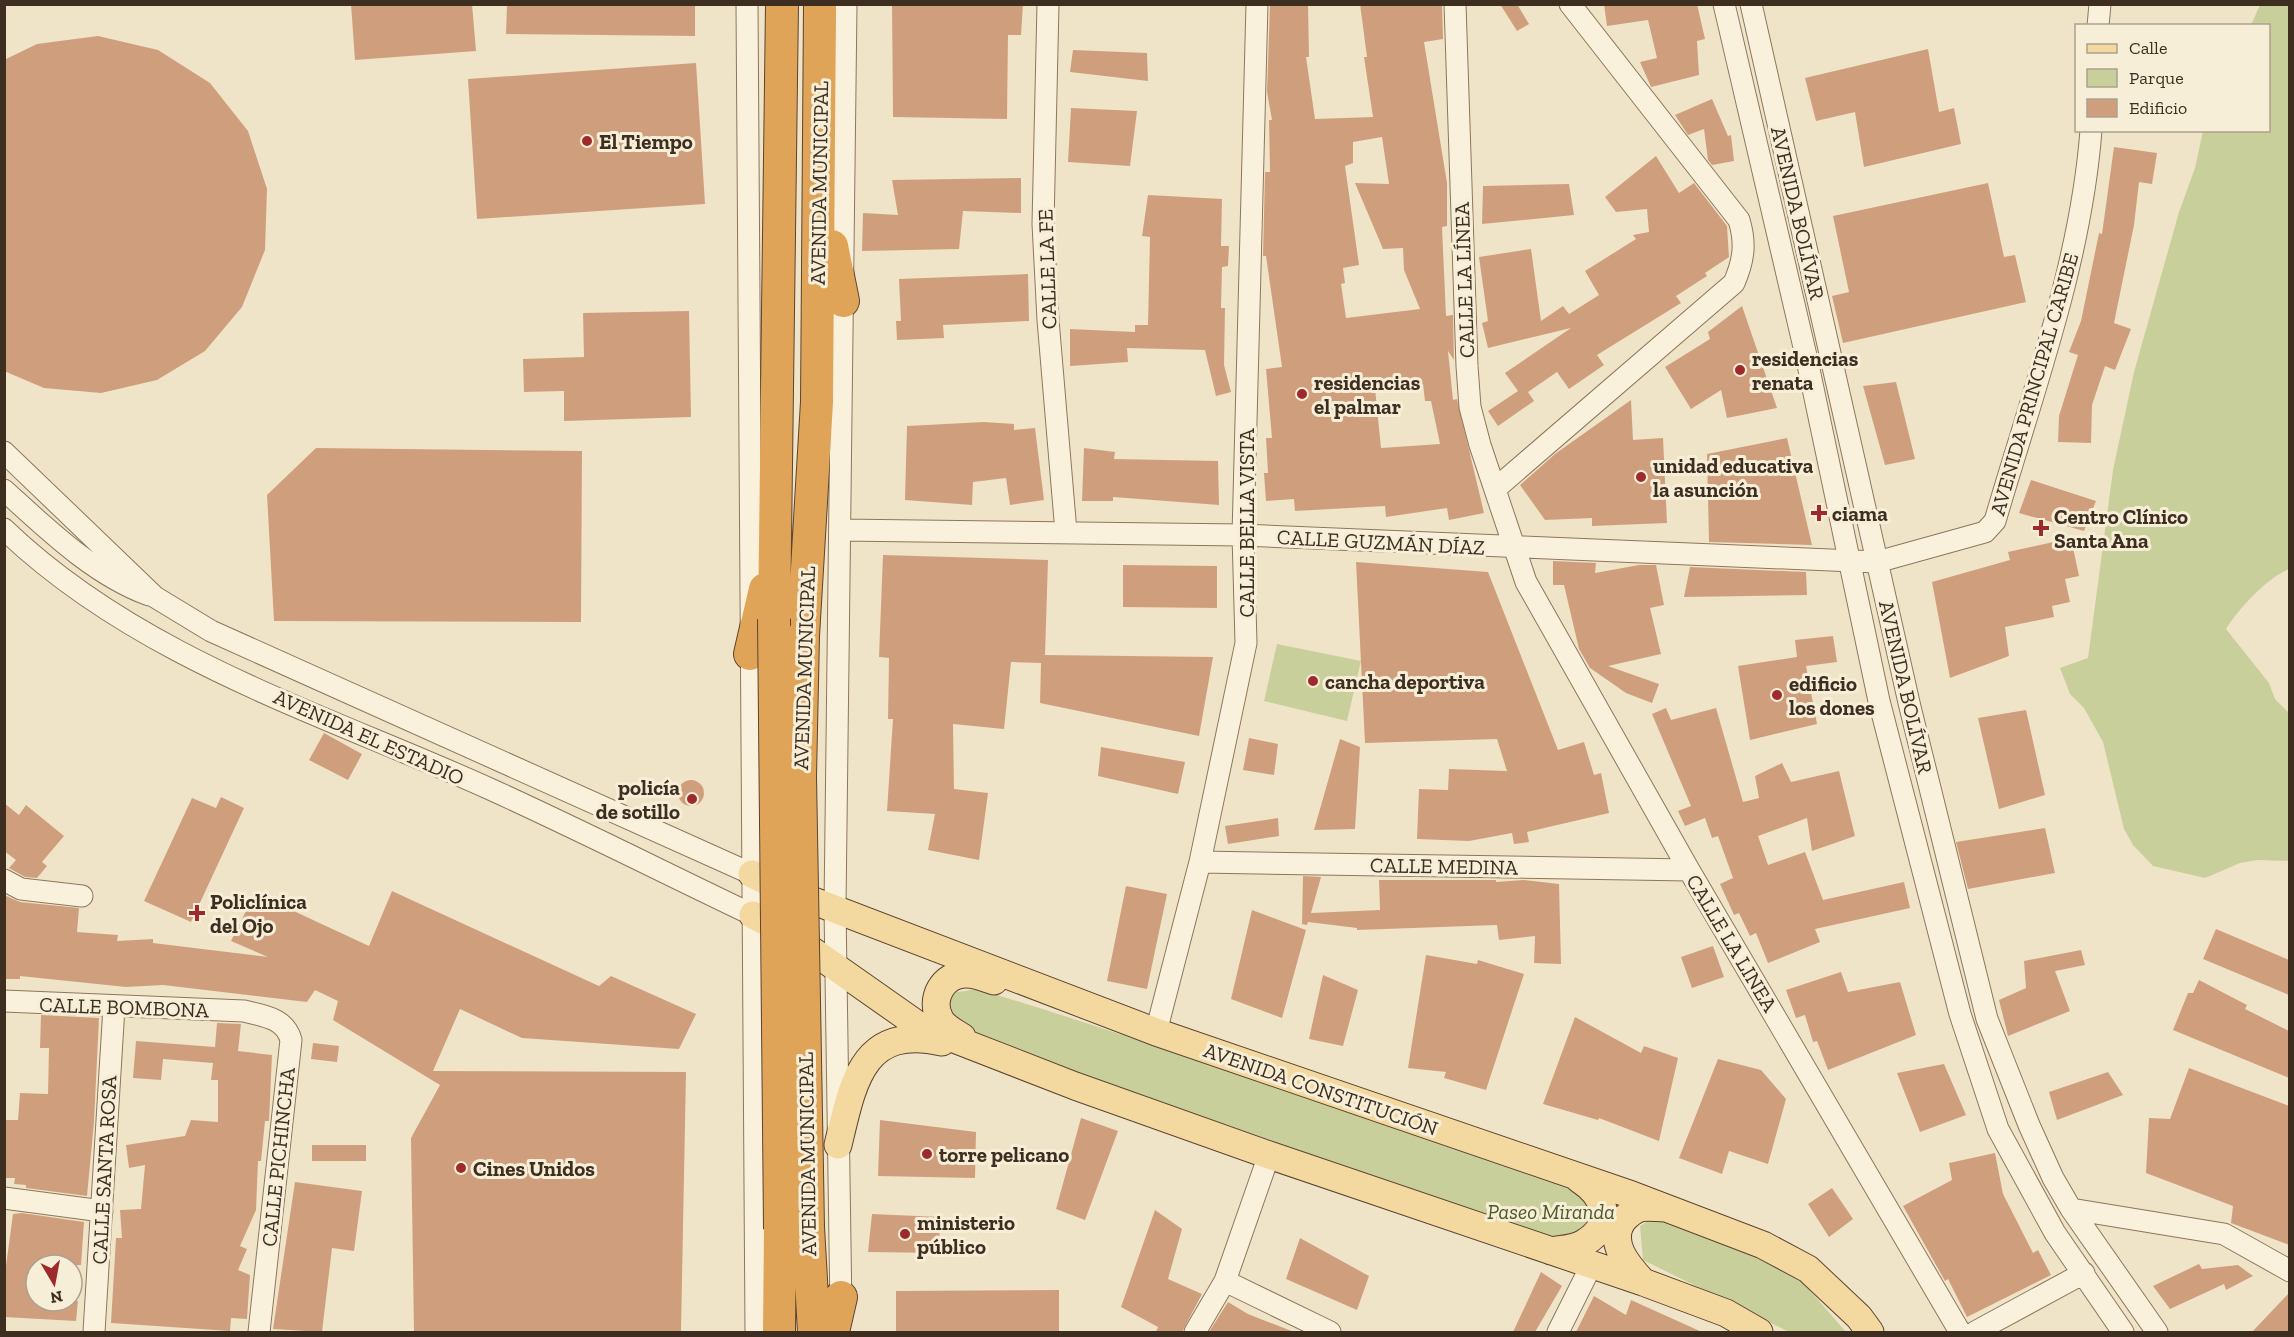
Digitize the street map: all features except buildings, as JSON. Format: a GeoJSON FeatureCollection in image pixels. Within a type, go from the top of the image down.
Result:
{"type":"FeatureCollection","features":[{"type":"Feature","properties":{"kind":"highway","name":"AVENIDA MUNICIPAL"},"geometry":{"type":"LineString","coordinates":[[782,4],[774,619],[794,1228],[814,1332]]}},
{"type":"Feature","properties":{"kind":"highway","name":"AVENIDA MUNICIPAL"},"geometry":{"type":"LineString","coordinates":[[779,1332],[794,1228],[803,636],[817,402],[820,4]]}},
{"type":"Feature","properties":{"kind":"highway"},"geometry":{"type":"LineString","coordinates":[[819,183],[843,301]]}},
{"type":"Feature","properties":{"kind":"highway"},"geometry":{"type":"LineString","coordinates":[[750,654],[776,544]]}},
{"type":"Feature","properties":{"kind":"highway"},"geometry":{"type":"LineString","coordinates":[[833,1332],[841,1297]]}},
{"type":"Feature","properties":{"kind":"main road","name":"AVENIDA CONSTITUCIÓN"},"geometry":{"type":"LineString","coordinates":[[752,874],[785,890],[835,907],[1156,1032],[1668,1208],[1763,1245],[1808,1269],[1859,1317],[1870,1332]]}},
{"type":"Feature","properties":{"kind":"main road"},"geometry":{"type":"LineString","coordinates":[[753,915],[787,933],[918,1025],[1269,1155],[1643,1282],[1725,1313],[1759,1332]]}},
{"type":"Feature","properties":{"kind":"main road"},"geometry":{"type":"LineString","coordinates":[[993,1054],[960,1036],[939,1017],[936,1000],[938,990],[954,976],[981,976],[1156,1032]]}},
{"type":"Feature","properties":{"kind":"main road"},"geometry":{"type":"LineString","coordinates":[[838,1145],[852,1089],[876,1049],[896,1040],[931,1039],[993,1054]]}},
{"type":"Feature","properties":{"kind":"main road"},"geometry":{"type":"LineString","coordinates":[[1551,1251],[1583,1244],[1593,1237],[1601,1224],[1603,1204],[1594,1189],[1574,1176]]}},
{"type":"Feature","properties":{"kind":"main road"},"geometry":{"type":"LineString","coordinates":[[1643,1282],[1624,1259],[1617,1242],[1617,1232],[1628,1215],[1639,1208],[1668,1208]]}},
{"type":"Feature","properties":{"kind":"street"},"geometry":{"type":"LineString","coordinates":[[747,4],[756,1332]]}},
{"type":"Feature","properties":{"kind":"street","name":"AVENIDA MUNICIPAL"},"geometry":{"type":"LineString","coordinates":[[842,1332],[835,907],[846,4]]}},
{"type":"Feature","properties":{"kind":"street","name":"CALLE LA FE"},"geometry":{"type":"LineString","coordinates":[[1048,4],[1043,224],[1048,320],[1066,532]]}},
{"type":"Feature","properties":{"kind":"street","name":"CALLE BELLA VISTA"},"geometry":{"type":"LineString","coordinates":[[1156,1032],[1200,862],[1246,643],[1244,535],[1257,4]]}},
{"type":"Feature","properties":{"kind":"street","name":"CALLE LA LÍNEA"},"geometry":{"type":"LineString","coordinates":[[1455,4],[1470,407],[1514,548]]}},
{"type":"Feature","properties":{"kind":"street"},"geometry":{"type":"LineString","coordinates":[[1495,489],[1734,283],[1743,260],[1745,244],[1738,220],[1570,4]]}},
{"type":"Feature","properties":{"kind":"street","name":"AVENIDA BOLÍVAR"},"geometry":{"type":"LineString","coordinates":[[1724,4],[1850,560],[1882,713],[1927,890],[1972,1051],[1998,1129],[2055,1233],[2122,1332]]}},
{"type":"Feature","properties":{"kind":"street","name":"AVENIDA BOLÍVAR"},"geometry":{"type":"LineString","coordinates":[[1751,4],[1912,719],[1987,1018],[2029,1125],[2053,1178],[2071,1209],[2157,1332]]}},
{"type":"Feature","properties":{"kind":"street"},"geometry":{"type":"LineString","coordinates":[[2098,24],[2100,4]]}},
{"type":"Feature","properties":{"kind":"street","name":"AVENIDA PRINCIPAL CARIBE"},"geometry":{"type":"LineString","coordinates":[[1850,560],[1877,562],[1985,532],[1995,521],[2076,243],[2087,176],[2091,132]]}},
{"type":"Feature","properties":{"kind":"street","name":"AVENIDA EL ESTADIO"},"geometry":{"type":"LineString","coordinates":[[4,452],[155,597]]}},
{"type":"Feature","properties":{"kind":"street","name":"AVENIDA EL ESTADIO"},"geometry":{"type":"LineString","coordinates":[[4,490],[44,526],[122,585],[155,597],[211,631],[752,874]]}},
{"type":"Feature","properties":{"kind":"street","name":"AVENIDA EL ESTADIO"},"geometry":{"type":"LineString","coordinates":[[4,529],[58,576],[154,637],[238,680],[490,789],[753,915]]}},
{"type":"Feature","properties":{"kind":"street","name":"CALLE GUZMÁN DÍAZ"},"geometry":{"type":"LineString","coordinates":[[840,530],[1244,535],[1514,548],[1850,560]]}},
{"type":"Feature","properties":{"kind":"street","name":"CALLE LA LINEA"},"geometry":{"type":"LineString","coordinates":[[1514,548],[1526,582],[1689,870],[1960,1332]]}},
{"type":"Feature","properties":{"kind":"street","name":"CALLE MEDINA"},"geometry":{"type":"LineString","coordinates":[[1200,862],[1689,870]]}},
{"type":"Feature","properties":{"kind":"street"},"geometry":{"type":"LineString","coordinates":[[4,879],[21,889],[82,896]]}},
{"type":"Feature","properties":{"kind":"street","name":"CALLE BOMBONA"},"geometry":{"type":"LineString","coordinates":[[4,1001],[244,1011]]}},
{"type":"Feature","properties":{"kind":"street","name":"CALLE SANTA ROSA"},"geometry":{"type":"LineString","coordinates":[[94,1332],[114,1007]]}},
{"type":"Feature","properties":{"kind":"street","name":"CALLE PICHINCHA"},"geometry":{"type":"LineString","coordinates":[[244,1011],[278,1021],[288,1030],[291,1040],[259,1332]]}},
{"type":"Feature","properties":{"kind":"street"},"geometry":{"type":"LineString","coordinates":[[1195,1332],[1225,1281],[1269,1155]]}},
{"type":"Feature","properties":{"kind":"street"},"geometry":{"type":"LineString","coordinates":[[4,1198],[102,1210]]}},
{"type":"Feature","properties":{"kind":"street"},"geometry":{"type":"LineString","coordinates":[[2071,1209],[2224,1234],[2289,1271]]}},
{"type":"Feature","properties":{"kind":"street"},"geometry":{"type":"LineString","coordinates":[[1558,1332],[1591,1266]]}},
{"type":"Feature","properties":{"kind":"street"},"geometry":{"type":"LineString","coordinates":[[1975,1332],[2084,1274]]}},
{"type":"Feature","properties":{"kind":"street"},"geometry":{"type":"LineString","coordinates":[[1225,1281],[1330,1332]]}},
{"type":"Feature","properties":{"kind":"green space"},"geometry":{"type":"Polygon","coordinates":[[[2260,5],[2289,5],[2289,569],[2254,594],[2226,629],[2269,683],[2275,699],[2289,713],[2289,861],[2258,860],[2240,863],[2205,878],[2153,866],[2133,845],[2124,829],[2103,742],[2084,708],[2070,694],[2060,668],[2088,658],[2113,470],[2134,372],[2179,212],[2195,168],[2203,132],[2270,132],[2270,24],[2251,24],[2260,5]]]}},
{"type":"Feature","properties":{"kind":"green space","name":"cancha deportiva"},"geometry":{"type":"Polygon","coordinates":[[[1277,644],[1361,661],[1347,721],[1264,701],[1277,644]]]}},
{"type":"Feature","properties":{"kind":"green space","name":"Paseo Miranda"},"geometry":{"type":"Polygon","coordinates":[[[977,989],[1575,1187],[1593,1204],[1593,1220],[1561,1243],[1397,1190],[956,1028],[945,1010],[952,993],[977,989]]]}},
{"type":"Feature","properties":{"kind":"green space","name":"Paseo Miranda"},"geometry":{"type":"Polygon","coordinates":[[[1659,1214],[1727,1237],[1799,1278],[1846,1332],[1789,1332],[1643,1260],[1640,1226],[1659,1214]]]}},
{"type":"Feature","properties":{"kind":"place","name":"El Tiempo"},"geometry":{"type":"Point","coordinates":[587,141]}},
{"type":"Feature","properties":{"kind":"place","name":"residencias renata"},"geometry":{"type":"Point","coordinates":[1740,370]}},
{"type":"Feature","properties":{"kind":"place","name":"residencias el palmar"},"geometry":{"type":"Point","coordinates":[1302,394]}},
{"type":"Feature","properties":{"kind":"place","name":"unidad educativa la asunción"},"geometry":{"type":"Point","coordinates":[1641,477]}},
{"type":"Feature","properties":{"kind":"place","name":"ciama"},"geometry":{"type":"Point","coordinates":[1819,513]}},
{"type":"Feature","properties":{"kind":"place","name":"Centro Clínico Santa Ana"},"geometry":{"type":"Point","coordinates":[2041,528]}},
{"type":"Feature","properties":{"kind":"place","name":"cancha deportiva"},"geometry":{"type":"Point","coordinates":[1313,681]}},
{"type":"Feature","properties":{"kind":"place","name":"edificio los dones"},"geometry":{"type":"Point","coordinates":[1777,695]}},
{"type":"Feature","properties":{"kind":"place","name":"policía de sotillo"},"geometry":{"type":"Point","coordinates":[692,799]}},
{"type":"Feature","properties":{"kind":"place","name":"Policlínica del Ojo"},"geometry":{"type":"Point","coordinates":[197,913]}},
{"type":"Feature","properties":{"kind":"place","name":"torre pelicano"},"geometry":{"type":"Point","coordinates":[927,1154]}},
{"type":"Feature","properties":{"kind":"place","name":"Cines Unidos"},"geometry":{"type":"Point","coordinates":[461,1168]}},
{"type":"Feature","properties":{"kind":"place","name":"ministerio público"},"geometry":{"type":"Point","coordinates":[905,1234]}}]}
